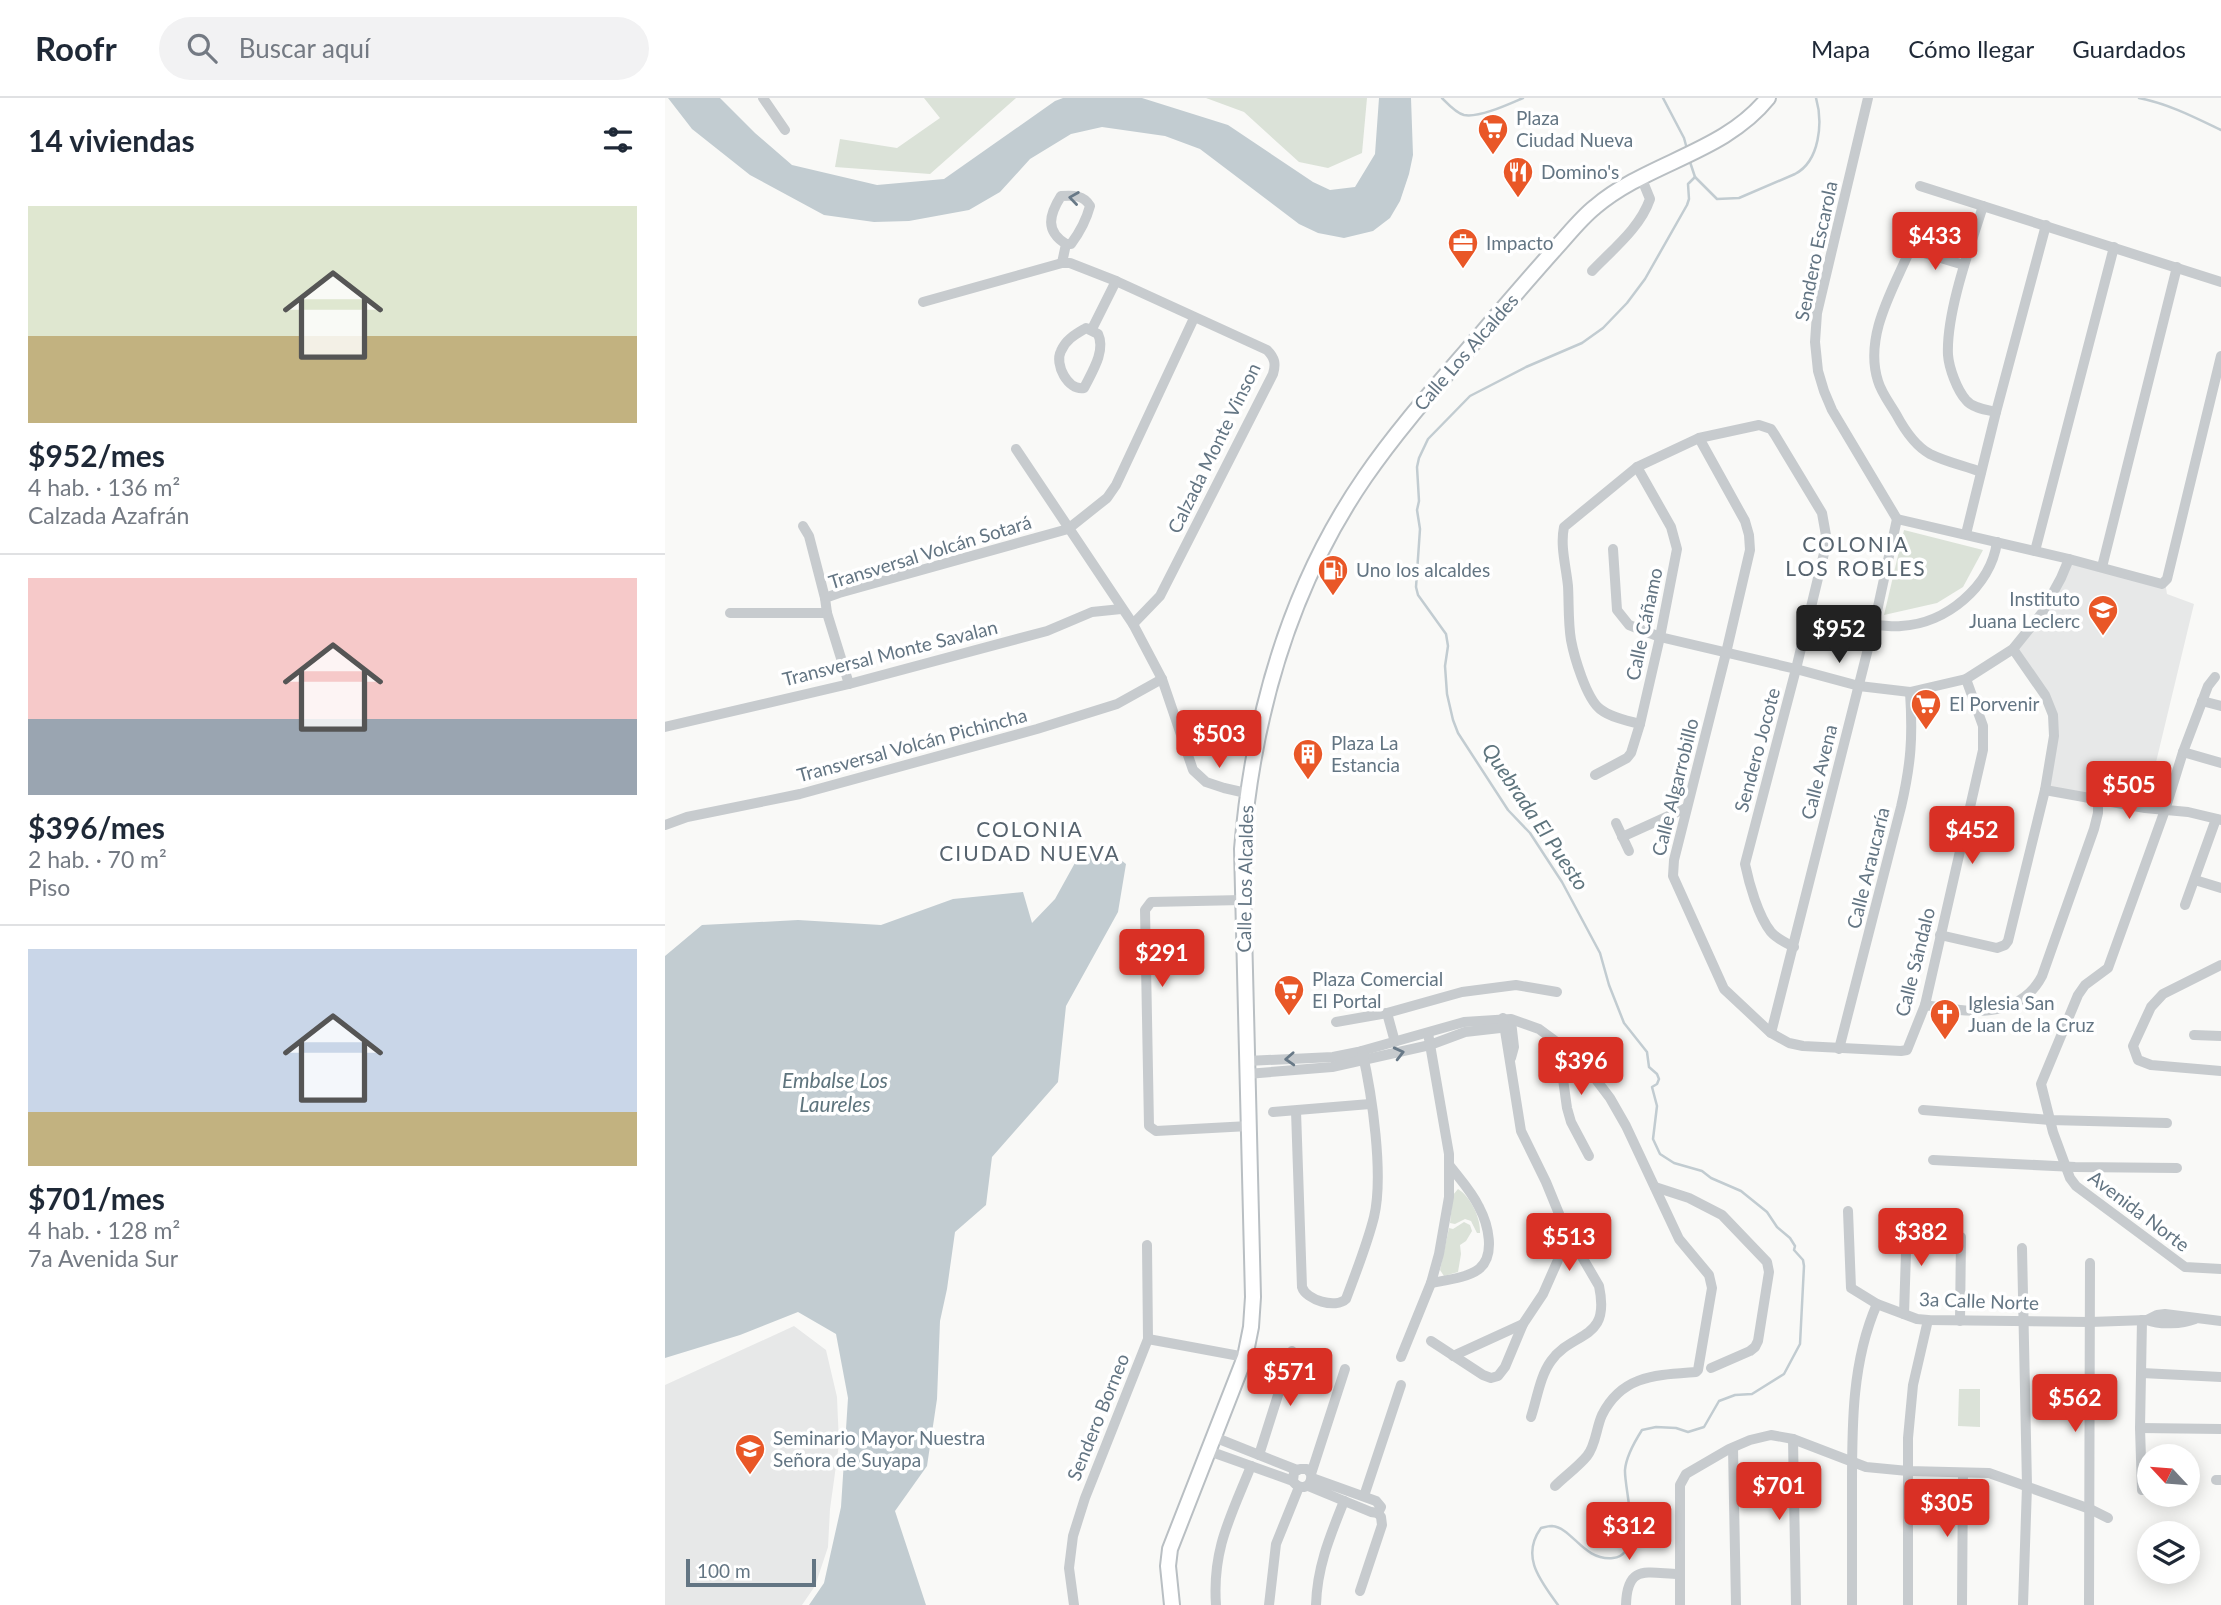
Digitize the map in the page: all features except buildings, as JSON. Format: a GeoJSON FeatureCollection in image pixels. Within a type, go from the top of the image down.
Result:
{"type":"FeatureCollection","features":[{"type":"Feature","properties":{"kind":"main road","name":"Calle Los Alcaldes"},"geometry":{"type":"LineString","coordinates":[[1172,1605],[1168,1566],[1170,1549],[1245,1357],[1251,1327],[1253,1297],[1242,849],[1247,793],[1265,696],[1303,588],[1364,478],[1400,429],[1567,235],[1594,208],[1620,189],[1720,140],[1740,126],[1768,98]]}},
{"type":"Feature","properties":{"kind":"main road","name":"Calle Los Alcaldes"},"geometry":{"type":"LineString","coordinates":[[1180,1605],[1176,1566],[1183,1520]]}},
{"type":"Feature","properties":{"kind":"street"},"geometry":{"type":"LineString","coordinates":[[763,98],[785,130]]}},
{"type":"Feature","properties":{"kind":"street","name":"Sendero Escarola"},"geometry":{"type":"LineString","coordinates":[[1868,98],[1818,313],[1815,342],[1818,371],[1832,410],[1897,519]]}},
{"type":"Feature","properties":{"kind":"street"},"geometry":{"type":"LineString","coordinates":[[1592,271],[1640,221],[1646,210],[1650,198],[1641,177]]}},
{"type":"Feature","properties":{"kind":"street"},"geometry":{"type":"LineString","coordinates":[[1920,186],[2221,282]]}},
{"type":"Feature","properties":{"kind":"street"},"geometry":{"type":"LineString","coordinates":[[1061,196],[1078,196],[1086,199],[1090,206],[1086,221],[1078,234],[1071,244],[1066,244],[1055,238],[1051,229],[1052,216],[1061,196]]}},
{"type":"Feature","properties":{"kind":"street"},"geometry":{"type":"LineString","coordinates":[[1983,206],[1951,324],[1948,356],[1954,377],[1966,400],[1972,405],[1996,412]]}},
{"type":"Feature","properties":{"kind":"street"},"geometry":{"type":"LineString","coordinates":[[1966,534],[2046,225]]}},
{"type":"Feature","properties":{"kind":"street"},"geometry":{"type":"LineString","coordinates":[[1062,263],[1066,244]]}},
{"type":"Feature","properties":{"kind":"street"},"geometry":{"type":"LineString","coordinates":[[2035,551],[2114,247]]}},
{"type":"Feature","properties":{"kind":"street"},"geometry":{"type":"LineString","coordinates":[[1965,265],[1914,250],[1909,252],[1877,331],[1875,363],[1878,381],[1903,428],[1915,442],[1930,454],[1981,472]]}},
{"type":"Feature","properties":{"kind":"street"},"geometry":{"type":"LineString","coordinates":[[923,302],[1062,263],[1079,266],[1116,281],[1194,318],[1116,485],[1107,498],[1069,529]]}},
{"type":"Feature","properties":{"kind":"street"},"geometry":{"type":"LineString","coordinates":[[2102,567],[2177,267]]}},
{"type":"Feature","properties":{"kind":"street"},"geometry":{"type":"LineString","coordinates":[[1092,329],[1116,281]]}},
{"type":"Feature","properties":{"kind":"street","name":"Calzada Monte Vinson"},"geometry":{"type":"LineString","coordinates":[[1133,624],[1160,596],[1275,367],[1267,350],[1194,318]]}},
{"type":"Feature","properties":{"kind":"street"},"geometry":{"type":"LineString","coordinates":[[1086,328],[1092,329],[1102,342],[1095,366],[1084,388],[1078,389],[1059,368],[1060,351],[1070,338],[1086,328]]}},
{"type":"Feature","properties":{"kind":"street"},"geometry":{"type":"LineString","coordinates":[[1897,519],[2102,567],[2158,583],[2165,582],[2221,356]]}},
{"type":"Feature","properties":{"kind":"street","name":"Sendero Jocote"},"geometry":{"type":"LineString","coordinates":[[1699,438],[1759,425],[1771,429],[1822,513],[1827,541],[1745,864],[1752,890],[1771,932],[1794,947]]}},
{"type":"Feature","properties":{"kind":"street"},"geometry":{"type":"LineString","coordinates":[[1640,724],[1600,709],[1583,680],[1571,640],[1562,536],[1564,527],[1572,518],[1637,467],[1699,438]]}},
{"type":"Feature","properties":{"kind":"street","name":"Calle Algarrobillo"},"geometry":{"type":"LineString","coordinates":[[1699,438],[1745,521],[1749,550],[1672,867],[1679,892],[1724,989],[1771,1033],[1789,1043],[1803,1046],[1907,1050]]}},
{"type":"Feature","properties":{"kind":"street"},"geometry":{"type":"LineString","coordinates":[[1016,449],[1133,624],[1162,679],[1193,770],[1206,782],[1247,793]]}},
{"type":"Feature","properties":{"kind":"street","name":"Calle Cáñamo"},"geometry":{"type":"LineString","coordinates":[[1595,775],[1627,758],[1631,753],[1660,637],[1677,550],[1671,527],[1637,467]]}},
{"type":"Feature","properties":{"kind":"street","name":"Calle Avena"},"geometry":{"type":"LineString","coordinates":[[1771,1033],[1874,625],[1897,519]]}},
{"type":"Feature","properties":{"kind":"street"},"geometry":{"type":"LineString","coordinates":[[803,526],[809,536],[825,598]]}},
{"type":"Feature","properties":{"kind":"street","name":"Transversal Volcán Sotará"},"geometry":{"type":"LineString","coordinates":[[730,613],[827,613],[825,598],[1069,529]]}},
{"type":"Feature","properties":{"kind":"street"},"geometry":{"type":"LineString","coordinates":[[1874,625],[1914,624],[1927,621],[1950,609],[1981,582],[1995,555],[1997,542]]}},
{"type":"Feature","properties":{"kind":"street"},"geometry":{"type":"LineString","coordinates":[[1613,549],[1617,610],[1629,625],[1660,637],[1859,686],[1910,692],[1966,679],[2013,649],[2042,613],[2069,559]]}},
{"type":"Feature","properties":{"kind":"street","name":"Transversal Monte Savalan"},"geometry":{"type":"LineString","coordinates":[[665,727],[849,684],[1047,631],[1092,612],[1121,608]]}},
{"type":"Feature","properties":{"kind":"street"},"geometry":{"type":"LineString","coordinates":[[827,613],[849,684]]}},
{"type":"Feature","properties":{"kind":"street"},"geometry":{"type":"LineString","coordinates":[[1940,935],[1997,948],[2008,941],[2053,747],[2053,715],[2045,695],[2013,649]]}},
{"type":"Feature","properties":{"kind":"street","name":"Avenida Norte"},"geometry":{"type":"LineString","coordinates":[[2215,677],[2208,686],[2183,752],[2108,968],[2081,990],[2041,1084],[2050,1120],[2070,1178],[2076,1186],[2175,1262],[2194,1269],[2221,1269]]}},
{"type":"Feature","properties":{"kind":"street","name":"Transversal Volcán Pichincha"},"geometry":{"type":"LineString","coordinates":[[665,825],[687,817],[800,794],[1037,729],[1117,704],[1162,679]]}},
{"type":"Feature","properties":{"kind":"street","name":"Calle Sándalo"},"geometry":{"type":"LineString","coordinates":[[1907,1050],[1926,1005],[1983,750],[1983,726],[1966,679]]}},
{"type":"Feature","properties":{"kind":"street","name":"Calle Araucaría"},"geometry":{"type":"LineString","coordinates":[[1839,1049],[1910,767],[1913,733],[1910,692]]}},
{"type":"Feature","properties":{"kind":"street"},"geometry":{"type":"LineString","coordinates":[[2202,701],[2221,706]]}},
{"type":"Feature","properties":{"kind":"street"},"geometry":{"type":"LineString","coordinates":[[2183,752],[2221,763]]}},
{"type":"Feature","properties":{"kind":"street"},"geometry":{"type":"LineString","coordinates":[[2045,790],[2166,807],[2218,820],[2185,905]]}},
{"type":"Feature","properties":{"kind":"street"},"geometry":{"type":"LineString","coordinates":[[1926,1005],[1961,1011],[1992,1010],[2026,998],[2035,989],[2094,829],[2098,799]]}},
{"type":"Feature","properties":{"kind":"street"},"geometry":{"type":"LineString","coordinates":[[1622,837],[1686,808]]}},
{"type":"Feature","properties":{"kind":"street"},"geometry":{"type":"LineString","coordinates":[[1616,823],[1629,851]]}},
{"type":"Feature","properties":{"kind":"street"},"geometry":{"type":"LineString","coordinates":[[2195,880],[2221,888]]}},
{"type":"Feature","properties":{"kind":"street"},"geometry":{"type":"LineString","coordinates":[[1242,900],[1151,902],[1145,910],[1149,1126],[1156,1131],[1249,1126]]}},
{"type":"Feature","properties":{"kind":"street"},"geometry":{"type":"LineString","coordinates":[[2221,965],[2163,994],[2151,1007],[2135,1041],[2138,1060],[2151,1065],[2221,1071]]}},
{"type":"Feature","properties":{"kind":"street"},"geometry":{"type":"LineString","coordinates":[[1336,1023],[1387,1013],[1462,992],[1516,985],[1557,992]]}},
{"type":"Feature","properties":{"kind":"street"},"geometry":{"type":"LineString","coordinates":[[1387,1013],[1395,1042]]}},
{"type":"Feature","properties":{"kind":"street"},"geometry":{"type":"LineString","coordinates":[[1247,1067],[1332,1068],[1395,1042],[1464,1022],[1523,1023],[1539,1029],[1558,1042],[1591,1073],[1611,1098],[1679,1239],[1711,1281],[1700,1366],[1696,1372],[1645,1378],[1627,1385],[1614,1396],[1602,1416],[1587,1456],[1555,1486]]}},
{"type":"Feature","properties":{"kind":"street"},"geometry":{"type":"LineString","coordinates":[[1363,1056],[1430,1045],[1465,1032],[1507,1023]]}},
{"type":"Feature","properties":{"kind":"street"},"geometry":{"type":"LineString","coordinates":[[1507,1023],[1506,1048],[1511,1058],[1521,1131],[1564,1226],[1599,1286],[1601,1295],[1600,1315],[1589,1334],[1559,1353],[1551,1362],[1531,1417]]}},
{"type":"Feature","properties":{"kind":"street"},"geometry":{"type":"LineString","coordinates":[[1401,1357],[1431,1283],[1446,1218],[1450,1166],[1428,1033]]}},
{"type":"Feature","properties":{"kind":"street"},"geometry":{"type":"LineString","coordinates":[[2194,1035],[2221,1036]]}},
{"type":"Feature","properties":{"kind":"street"},"geometry":{"type":"LineString","coordinates":[[1558,1042],[1567,1108],[1571,1122],[1589,1156]]}},
{"type":"Feature","properties":{"kind":"street"},"geometry":{"type":"LineString","coordinates":[[1296,1111],[1301,1287],[1303,1293],[1308,1296],[1335,1305],[1342,1304],[1363,1255],[1374,1215],[1377,1188],[1375,1132],[1363,1056]]}},
{"type":"Feature","properties":{"kind":"street"},"geometry":{"type":"LineString","coordinates":[[1273,1112],[1370,1104]]}},
{"type":"Feature","properties":{"kind":"street"},"geometry":{"type":"LineString","coordinates":[[1923,1110],[2050,1120],[2167,1123]]}},
{"type":"Feature","properties":{"kind":"street"},"geometry":{"type":"LineString","coordinates":[[1933,1160],[2177,1168]]}},
{"type":"Feature","properties":{"kind":"street"},"geometry":{"type":"LineString","coordinates":[[1431,1283],[1477,1270],[1485,1262],[1489,1251],[1488,1234],[1479,1205],[1450,1166]]}},
{"type":"Feature","properties":{"kind":"street"},"geometry":{"type":"LineString","coordinates":[[1655,1187],[1689,1198],[1715,1211],[1767,1262],[1769,1272],[1758,1341],[1750,1351],[1711,1368]]}},
{"type":"Feature","properties":{"kind":"street","name":"3a Calle Norte"},"geometry":{"type":"LineString","coordinates":[[1848,1211],[1851,1288],[1877,1304],[1904,1314],[1928,1320],[1960,1321],[2221,1321]]}},
{"type":"Feature","properties":{"kind":"street"},"geometry":{"type":"LineString","coordinates":[[1904,1314],[1907,1222]]}},
{"type":"Feature","properties":{"kind":"street"},"geometry":{"type":"LineString","coordinates":[[1431,1341],[1483,1375],[1491,1378],[1498,1376],[1505,1367],[1523,1324],[1543,1294],[1558,1260],[1564,1226]]}},
{"type":"Feature","properties":{"kind":"street"},"geometry":{"type":"LineString","coordinates":[[1960,1321],[1961,1237]]}},
{"type":"Feature","properties":{"kind":"street"},"geometry":{"type":"LineString","coordinates":[[1147,1245],[1148,1339]]}},
{"type":"Feature","properties":{"kind":"street"},"geometry":{"type":"LineString","coordinates":[[2022,1248],[2027,1486],[2023,1605]]}},
{"type":"Feature","properties":{"kind":"street"},"geometry":{"type":"LineString","coordinates":[[2089,1605],[2090,1263]]}},
{"type":"Feature","properties":{"kind":"street"},"geometry":{"type":"LineString","coordinates":[[1852,1605],[1855,1390],[1868,1325],[1877,1304]]}},
{"type":"Feature","properties":{"kind":"street"},"geometry":{"type":"LineString","coordinates":[[1908,1605],[1908,1471],[1913,1385],[1928,1320]]}},
{"type":"Feature","properties":{"kind":"street"},"geometry":{"type":"LineString","coordinates":[[2140,1444],[2144,1320]]}},
{"type":"Feature","properties":{"kind":"street"},"geometry":{"type":"LineString","coordinates":[[1453,1356],[1523,1324]]}},
{"type":"Feature","properties":{"kind":"street","name":"Sendero Borneo"},"geometry":{"type":"LineString","coordinates":[[1074,1605],[1069,1568],[1073,1536],[1085,1498],[1148,1339],[1245,1357]]}},
{"type":"Feature","properties":{"kind":"street"},"geometry":{"type":"LineString","coordinates":[[1259,1455],[1292,1352]]}},
{"type":"Feature","properties":{"kind":"street"},"geometry":{"type":"LineString","coordinates":[[1269,1605],[1276,1544],[1304,1481],[1345,1369]]}},
{"type":"Feature","properties":{"kind":"street"},"geometry":{"type":"LineString","coordinates":[[2142,1373],[2221,1377]]}},
{"type":"Feature","properties":{"kind":"street"},"geometry":{"type":"LineString","coordinates":[[1364,1496],[1401,1385]]}},
{"type":"Feature","properties":{"kind":"street"},"geometry":{"type":"LineString","coordinates":[[2140,1428],[2221,1429]]}},
{"type":"Feature","properties":{"kind":"street"},"geometry":{"type":"LineString","coordinates":[[1680,1605],[1680,1485],[1686,1474],[1750,1440],[1771,1436],[1793,1439],[1866,1466],[1908,1471],[1989,1472],[2108,1518]]}},
{"type":"Feature","properties":{"kind":"street"},"geometry":{"type":"LineString","coordinates":[[1793,1439],[1796,1605]]}},
{"type":"Feature","properties":{"kind":"street"},"geometry":{"type":"LineString","coordinates":[[1212,1444],[1259,1455],[1297,1470],[1303,1468],[1304,1481]]}},
{"type":"Feature","properties":{"kind":"street"},"geometry":{"type":"LineString","coordinates":[[1212,1444],[1251,1466],[1364,1496],[1380,1504],[1378,1513]]}},
{"type":"Feature","properties":{"kind":"street"},"geometry":{"type":"LineString","coordinates":[[1733,1448],[1736,1605]]}},
{"type":"Feature","properties":{"kind":"street"},"geometry":{"type":"LineString","coordinates":[[1216,1605],[1216,1563],[1221,1540],[1251,1466]]}},
{"type":"Feature","properties":{"kind":"street"},"geometry":{"type":"LineString","coordinates":[[1962,1605],[1963,1473]]}},
{"type":"Feature","properties":{"kind":"street"},"geometry":{"type":"LineString","coordinates":[[1304,1481],[1344,1501],[1378,1513],[1381,1517],[1381,1525],[1360,1591]]}},
{"type":"Feature","properties":{"kind":"street"},"geometry":{"type":"LineString","coordinates":[[1316,1605],[1323,1555],[1344,1501]]}},
{"type":"Feature","properties":{"kind":"street"},"geometry":{"type":"LineString","coordinates":[[1626,1605],[1626,1588],[1630,1579],[1637,1575],[1679,1574]]}},
{"type":"Feature","properties":{"kind":"shaded area"},"geometry":{"type":"Polygon","coordinates":[[[924,98],[1016,98],[930,174],[835,167],[840,139],[897,148],[940,118],[924,98]]]}},
{"type":"Feature","properties":{"kind":"shaded area"},"geometry":{"type":"Polygon","coordinates":[[[1206,98],[1367,98],[1362,153],[1328,168],[1299,162],[1244,112],[1206,98]]]}},
{"type":"Feature","properties":{"kind":"shaded area"},"geometry":{"type":"Polygon","coordinates":[[[1904,530],[1983,550],[1963,587],[1937,603],[1884,615],[1904,530]]]}},
{"type":"Feature","properties":{"kind":"shaded area","name":"Instituto Juana Leclerc"},"geometry":{"type":"Polygon","coordinates":[[[2069,559],[2165,582],[2167,594],[2194,604],[2145,808],[2045,790],[2053,715],[2012,646],[2048,597],[2069,559]]]}},
{"type":"Feature","properties":{"kind":"shaded area"},"geometry":{"type":"Polygon","coordinates":[[[1458,1189],[1474,1209],[1480,1233],[1477,1233],[1471,1221],[1465,1219],[1455,1224],[1450,1223],[1453,1195],[1458,1189]]]}},
{"type":"Feature","properties":{"kind":"shaded area"},"geometry":{"type":"Polygon","coordinates":[[[1464,1222],[1470,1225],[1472,1231],[1460,1245],[1458,1272],[1444,1276],[1440,1270],[1449,1228],[1453,1229],[1464,1222]]]}},
{"type":"Feature","properties":{"kind":"shaded area","name":"Seminario Mayor Nuestra Señora de Suyapa"},"geometry":{"type":"Polygon","coordinates":[[[794,1326],[826,1350],[837,1397],[839,1444],[828,1547],[815,1586],[802,1605],[665,1605],[665,1385],[794,1326]]]}},
{"type":"Feature","properties":{"kind":"shaded area"},"geometry":{"type":"Polygon","coordinates":[[[1959,1389],[1980,1389],[1980,1427],[1958,1426],[1959,1389]]]}},
{"type":"Feature","properties":{"kind":"water"},"geometry":{"type":"Polygon","coordinates":[[[668,98],[720,98],[792,165],[877,185],[944,179],[1063,98],[1142,98],[1228,125],[1313,182],[1330,190],[1355,187],[1375,154],[1379,98],[1411,98],[1413,155],[1400,201],[1390,218],[1373,231],[1344,238],[1318,233],[1299,224],[1200,149],[1165,136],[1102,127],[1071,134],[1030,159],[1000,192],[969,210],[909,221],[874,222],[824,215],[750,175],[692,129],[668,98]]]}},
{"type":"Feature","properties":{"kind":"water","name":"Embalse Los Laureles"},"geometry":{"type":"Polygon","coordinates":[[[1102,845],[1126,864],[1118,912],[1066,1006],[1058,1082],[992,1157],[986,1205],[955,1232],[940,1321],[937,1399],[927,1466],[895,1511],[926,1605],[809,1605],[824,1583],[841,1507],[848,1398],[836,1334],[798,1312],[740,1335],[665,1358],[665,956],[702,925],[798,920],[881,925],[953,899],[1023,892],[1032,923],[1055,899],[1076,861],[1102,845]]]}},
{"type":"Feature","properties":{"kind":"waterway"},"geometry":{"type":"LineString","coordinates":[[1442,98],[1464,115],[1494,110],[1523,98]]}},
{"type":"Feature","properties":{"kind":"waterway"},"geometry":{"type":"LineString","coordinates":[[1663,98],[1687,149]]}},
{"type":"Feature","properties":{"kind":"waterway"},"geometry":{"type":"LineString","coordinates":[[1689,159],[1695,177],[1717,199],[1739,198],[1795,174],[1810,160],[1814,151],[1819,129],[1816,98]]}},
{"type":"Feature","properties":{"kind":"waterway"},"geometry":{"type":"LineString","coordinates":[[2139,98],[2171,107],[2221,130]]}},
{"type":"Feature","properties":{"kind":"waterway","name":"Quebrada El Puesto"},"geometry":{"type":"LineString","coordinates":[[1558,1605],[1540,1578],[1533,1559],[1532,1549],[1541,1528],[1559,1528],[1586,1550],[1603,1558],[1623,1554],[1631,1534],[1625,1470],[1631,1449],[1642,1430],[1656,1427],[1688,1432],[1704,1427],[1719,1401],[1735,1395],[1752,1394],[1784,1374],[1800,1344],[1804,1266],[1790,1238],[1777,1227],[1767,1212],[1741,1191],[1711,1178],[1702,1171],[1674,1163],[1660,1154],[1653,1139],[1657,1106],[1652,1087],[1659,1079],[1649,1067],[1647,1052],[1624,1023],[1600,953],[1562,882],[1530,833],[1508,810],[1458,733],[1453,720],[1447,694],[1446,634],[1418,595],[1416,587],[1420,529],[1417,467],[1428,439],[1470,396],[1526,367],[1582,343],[1603,328],[1627,303],[1645,279],[1687,205],[1688,184],[1695,177]]}},
{"type":"Feature","properties":{"kind":"place","name":"Plaza Ciudad Nueva"},"geometry":{"type":"Point","coordinates":[1493,156]}},
{"type":"Feature","properties":{"kind":"place","name":"Domino's"},"geometry":{"type":"Point","coordinates":[1518,199]}},
{"type":"Feature","properties":{"kind":"place","name":"Impacto"},"geometry":{"type":"Point","coordinates":[1463,270]}},
{"type":"Feature","properties":{"kind":"place","name":"Uno los alcaldes"},"geometry":{"type":"Point","coordinates":[1333,597]}},
{"type":"Feature","properties":{"kind":"place","name":"Instituto Juana Leclerc"},"geometry":{"type":"Point","coordinates":[2103,637]}},
{"type":"Feature","properties":{"kind":"place","name":"El Porvenir"},"geometry":{"type":"Point","coordinates":[1926,731]}},
{"type":"Feature","properties":{"kind":"place","name":"Plaza La Estancia"},"geometry":{"type":"Point","coordinates":[1308,781]}},
{"type":"Feature","properties":{"kind":"place","name":"Plaza Comercial El Portal"},"geometry":{"type":"Point","coordinates":[1289,1017]}},
{"type":"Feature","properties":{"kind":"place","name":"Iglesia San Juan de la Cruz"},"geometry":{"type":"Point","coordinates":[1945,1041]}},
{"type":"Feature","properties":{"kind":"place","name":"Seminario Mayor Nuestra Señora de Suyapa"},"geometry":{"type":"Point","coordinates":[750,1476]}},
{"type":"Feature","properties":{"kind":"district","name":"COLONIA LOS ROBLES"},"geometry":{"type":"Point","coordinates":[1856,557]}},
{"type":"Feature","properties":{"kind":"district","name":"COLONIA CIUDAD NUEVA"},"geometry":{"type":"Point","coordinates":[1030,842]}}]}
